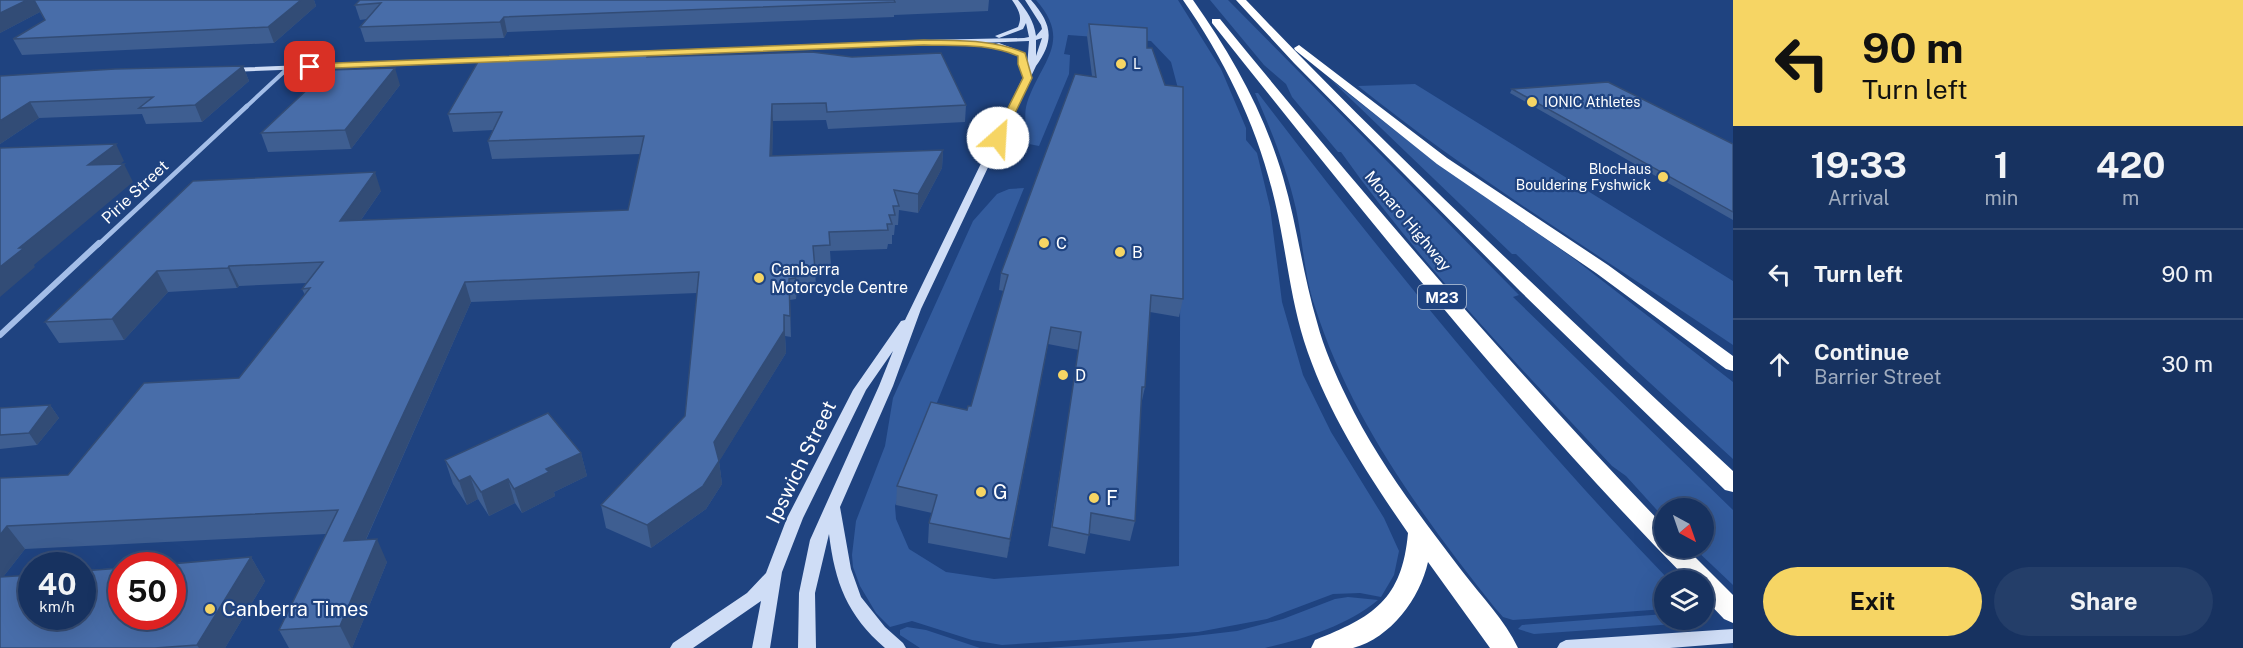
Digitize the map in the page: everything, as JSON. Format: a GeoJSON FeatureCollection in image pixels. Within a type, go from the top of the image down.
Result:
{"type":"FeatureCollection","features":[{"type":"Feature","properties":{"kind":"highway"},"geometry":{"type":"LineString","coordinates":[[1188,0],[1231,63],[1256,116],[1281,195],[1304,310],[1327,376],[1365,448],[1420,531],[1504,648]]}},
{"type":"Feature","properties":{"kind":"highway","name":"Monaro Highway"},"geometry":{"type":"LineString","coordinates":[[1200,0],[1405,253],[1495,359],[1572,445],[1654,531]]}},
{"type":"Feature","properties":{"kind":"highway","name":"Monaro Highway"},"geometry":{"type":"LineString","coordinates":[[1241,0],[1298,61],[1518,279],[1733,484]]}},
{"type":"Feature","properties":{"kind":"highway"},"geometry":{"type":"LineString","coordinates":[[1268,27],[1281,33],[1442,161],[1602,269],[1733,365]]}},
{"type":"Feature","properties":{"kind":"highway"},"geometry":{"type":"LineString","coordinates":[[1324,648],[1367,629],[1395,607],[1408,590],[1415,574],[1420,531]]}},
{"type":"Feature","properties":{"kind":"highway"},"geometry":{"type":"LineString","coordinates":[[1681,558],[1692,570]]}},
{"type":"Feature","properties":{"kind":"main road","name":"Ipswich Street"},"geometry":{"type":"LineString","coordinates":[[807,648],[807,593],[818,540],[886,386],[915,309],[1032,66],[1034,38],[1031,24],[1015,0]]}},
{"type":"Feature","properties":{"kind":"main road"},"geometry":{"type":"LineString","coordinates":[[224,70],[1034,38],[1041,36],[1046,28],[1040,15],[1028,0]]}},
{"type":"Feature","properties":{"kind":"main road"},"geometry":{"type":"LineString","coordinates":[[924,42],[1012,33],[1021,28],[1024,23],[1022,9]]}},
{"type":"Feature","properties":{"kind":"main road","name":"Ipswich Street"},"geometry":{"type":"LineString","coordinates":[[1032,66],[1044,48],[1046,28]]}},
{"type":"Feature","properties":{"kind":"main road"},"geometry":{"type":"LineString","coordinates":[[970,42],[1001,46],[1019,53],[1023,58],[1022,64],[1028,78]]}},
{"type":"Feature","properties":{"kind":"main road","name":"Ipswich Street"},"geometry":{"type":"LineString","coordinates":[[761,648],[774,572],[795,518],[860,390],[915,309]]}},
{"type":"Feature","properties":{"kind":"main road"},"geometry":{"type":"LineString","coordinates":[[832,507],[843,578],[848,591],[870,623],[897,648]]}},
{"type":"Feature","properties":{"kind":"main road"},"geometry":{"type":"LineString","coordinates":[[680,648],[753,598],[774,572]]}},
{"type":"Feature","properties":{"kind":"main road"},"geometry":{"type":"LineString","coordinates":[[1566,648],[1733,636]]}},
{"type":"Feature","properties":{"kind":"street","name":"Pirie Street"},"geometry":{"type":"LineString","coordinates":[[0,335],[288,68]]}},
{"type":"Feature","properties":{"kind":"shaded area"},"geometry":{"type":"Polygon","coordinates":[[[1036,0],[1178,0],[1221,69],[1246,128],[1246,140],[1257,153],[1270,207],[1282,302],[1303,375],[1331,432],[1384,518],[1399,551],[1394,575],[1381,597],[1360,593],[1333,594],[1267,619],[1198,632],[1002,645],[972,640],[912,621],[890,627],[876,613],[860,586],[853,567],[852,555],[856,521],[885,446],[893,398],[973,221],[997,194],[1009,189],[1024,188],[895,506],[896,519],[909,549],[946,572],[994,579],[1179,566],[1181,100],[1171,62],[1151,41],[1068,35],[1064,54],[1070,55],[1069,74],[1039,146],[1024,143],[1027,103],[1051,52],[1053,40],[1052,28],[1047,15],[1036,0]]]}},
{"type":"Feature","properties":{"kind":"shaded area"},"geometry":{"type":"Polygon","coordinates":[[[1210,0],[1228,0],[1519,295],[1513,297],[1733,510],[1733,585],[1705,558],[1714,558],[1714,498],[1654,498],[1654,507],[1626,476],[1612,466],[1437,274],[1404,235],[1341,152],[1338,152],[1292,97],[1286,84],[1264,65],[1210,0]]]}},
{"type":"Feature","properties":{"kind":"shaded area"},"geometry":{"type":"Polygon","coordinates":[[[1330,79],[1430,158],[1573,258],[1733,382],[1733,459],[1626,361],[1516,254],[1512,254],[1330,79]]]}},
{"type":"Feature","properties":{"kind":"shaded area"},"geometry":{"type":"Polygon","coordinates":[[[1415,84],[1733,281],[1733,345],[1449,155],[1358,86],[1415,84]]]}},
{"type":"Feature","properties":{"kind":"shaded area"},"geometry":{"type":"Polygon","coordinates":[[[1255,93],[1258,93],[1406,281],[1508,403],[1660,570],[1654,570],[1654,610],[1513,620],[1503,617],[1495,608],[1441,539],[1391,465],[1348,388],[1315,307],[1308,283],[1292,194],[1278,150],[1255,93]]]}},
{"type":"Feature","properties":{"kind":"shaded area"},"geometry":{"type":"Polygon","coordinates":[[[1348,597],[1378,600],[1339,624],[1309,636],[1265,648],[1047,648],[1169,639],[1237,631],[1283,619],[1335,599],[1348,597]]]}},
{"type":"Feature","properties":{"kind":"shaded area"},"geometry":{"type":"Polygon","coordinates":[[[1654,615],[1654,625],[1534,634],[1518,629],[1522,625],[1654,615]]]}},
{"type":"Feature","properties":{"kind":"shaded area"},"geometry":{"type":"Polygon","coordinates":[[[907,627],[926,630],[980,648],[920,648],[900,635],[900,630],[907,627]]]}},
{"type":"Feature","properties":{"kind":"building"},"geometry":{"type":"Polygon","coordinates":[[[0,0],[27,0],[0,13],[0,0]]]}},
{"type":"Feature","properties":{"kind":"building"},"geometry":{"type":"Polygon","coordinates":[[[34,0],[301,0],[268,27],[13,39],[45,20],[34,0]]]}},
{"type":"Feature","properties":{"kind":"building"},"geometry":{"type":"Polygon","coordinates":[[[360,0],[894,0],[895,2],[504,17],[500,22],[360,27],[381,3],[355,5],[360,0]]]}},
{"type":"Feature","properties":{"kind":"building"},"geometry":{"type":"Polygon","coordinates":[[[1089,24],[1147,28],[1147,48],[1152,48],[1165,85],[1183,87],[1183,299],[1151,295],[1145,387],[1142,387],[1135,521],[1091,513],[1089,535],[1052,527],[1081,332],[1051,327],[1010,539],[929,523],[937,495],[897,486],[931,402],[967,410],[968,406],[971,406],[1008,275],[1001,273],[1075,74],[1096,77],[1089,24]]]}},
{"type":"Feature","properties":{"kind":"building"},"geometry":{"type":"Polygon","coordinates":[[[812,52],[852,57],[941,53],[966,105],[827,112],[826,103],[772,104],[770,156],[943,150],[918,194],[894,190],[899,206],[893,206],[895,215],[889,215],[892,224],[887,224],[888,230],[829,232],[830,245],[813,246],[815,269],[796,271],[795,278],[789,279],[790,316],[784,315],[784,331],[714,442],[719,461],[703,486],[647,525],[601,505],[685,416],[699,272],[465,282],[344,541],[377,539],[340,626],[279,630],[338,510],[7,526],[0,535],[0,478],[68,475],[144,383],[239,378],[310,288],[302,289],[323,262],[157,271],[112,319],[45,322],[193,181],[375,172],[340,221],[628,210],[644,136],[488,141],[502,112],[448,114],[478,62],[648,55],[647,57],[812,52]]]}},
{"type":"Feature","properties":{"kind":"building"},"geometry":{"type":"Polygon","coordinates":[[[243,66],[195,105],[139,108],[153,97],[30,102],[0,121],[0,76],[115,69],[243,66]]]}},
{"type":"Feature","properties":{"kind":"building"},"geometry":{"type":"Polygon","coordinates":[[[395,68],[345,130],[261,133],[328,70],[395,68]]]}},
{"type":"Feature","properties":{"kind":"building"},"geometry":{"type":"Polygon","coordinates":[[[1608,82],[1733,144],[1733,212],[1512,89],[1608,82]]]}},
{"type":"Feature","properties":{"kind":"building"},"geometry":{"type":"Polygon","coordinates":[[[116,144],[88,165],[124,164],[19,248],[24,248],[0,267],[0,148],[116,144]]]}},
{"type":"Feature","properties":{"kind":"building"},"geometry":{"type":"Polygon","coordinates":[[[50,405],[29,433],[0,435],[0,408],[50,405]]]}},
{"type":"Feature","properties":{"kind":"building"},"geometry":{"type":"Polygon","coordinates":[[[548,413],[581,453],[546,469],[549,472],[514,489],[508,479],[481,492],[470,476],[459,481],[445,460],[548,413]]]}},
{"type":"Feature","properties":{"kind":"building"},"geometry":{"type":"Polygon","coordinates":[[[251,557],[197,645],[155,648],[0,648],[0,577],[18,576],[18,630],[96,630],[96,570],[108,569],[108,630],[186,630],[186,563],[251,557]]]}},
{"type":"Feature","properties":{"kind":"place","name":"L"},"geometry":{"type":"Point","coordinates":[1121,64]}},
{"type":"Feature","properties":{"kind":"place","name":"IONIC Athletes"},"geometry":{"type":"Point","coordinates":[1532,102]}},
{"type":"Feature","properties":{"kind":"place","name":"BlocHaus Bouldering Fyshwick"},"geometry":{"type":"Point","coordinates":[1663,177]}},
{"type":"Feature","properties":{"kind":"place","name":"C"},"geometry":{"type":"Point","coordinates":[1044,243]}},
{"type":"Feature","properties":{"kind":"place","name":"B"},"geometry":{"type":"Point","coordinates":[1120,252]}},
{"type":"Feature","properties":{"kind":"place","name":"Canberra Motorcycle Centre"},"geometry":{"type":"Point","coordinates":[759,278]}},
{"type":"Feature","properties":{"kind":"place","name":"D"},"geometry":{"type":"Point","coordinates":[1063,375]}},
{"type":"Feature","properties":{"kind":"place","name":"G"},"geometry":{"type":"Point","coordinates":[981,492]}},
{"type":"Feature","properties":{"kind":"place","name":"F"},"geometry":{"type":"Point","coordinates":[1094,498]}},
{"type":"Feature","properties":{"kind":"place","name":"Canberra Times"},"geometry":{"type":"Point","coordinates":[210,609]}},
{"type":"Feature","properties":{"kind":"route"},"geometry":{"type":"LineString","coordinates":[[310,67],[970,42],[1016,51],[1023,58],[1022,64],[1028,78],[998,138]]}}]}
